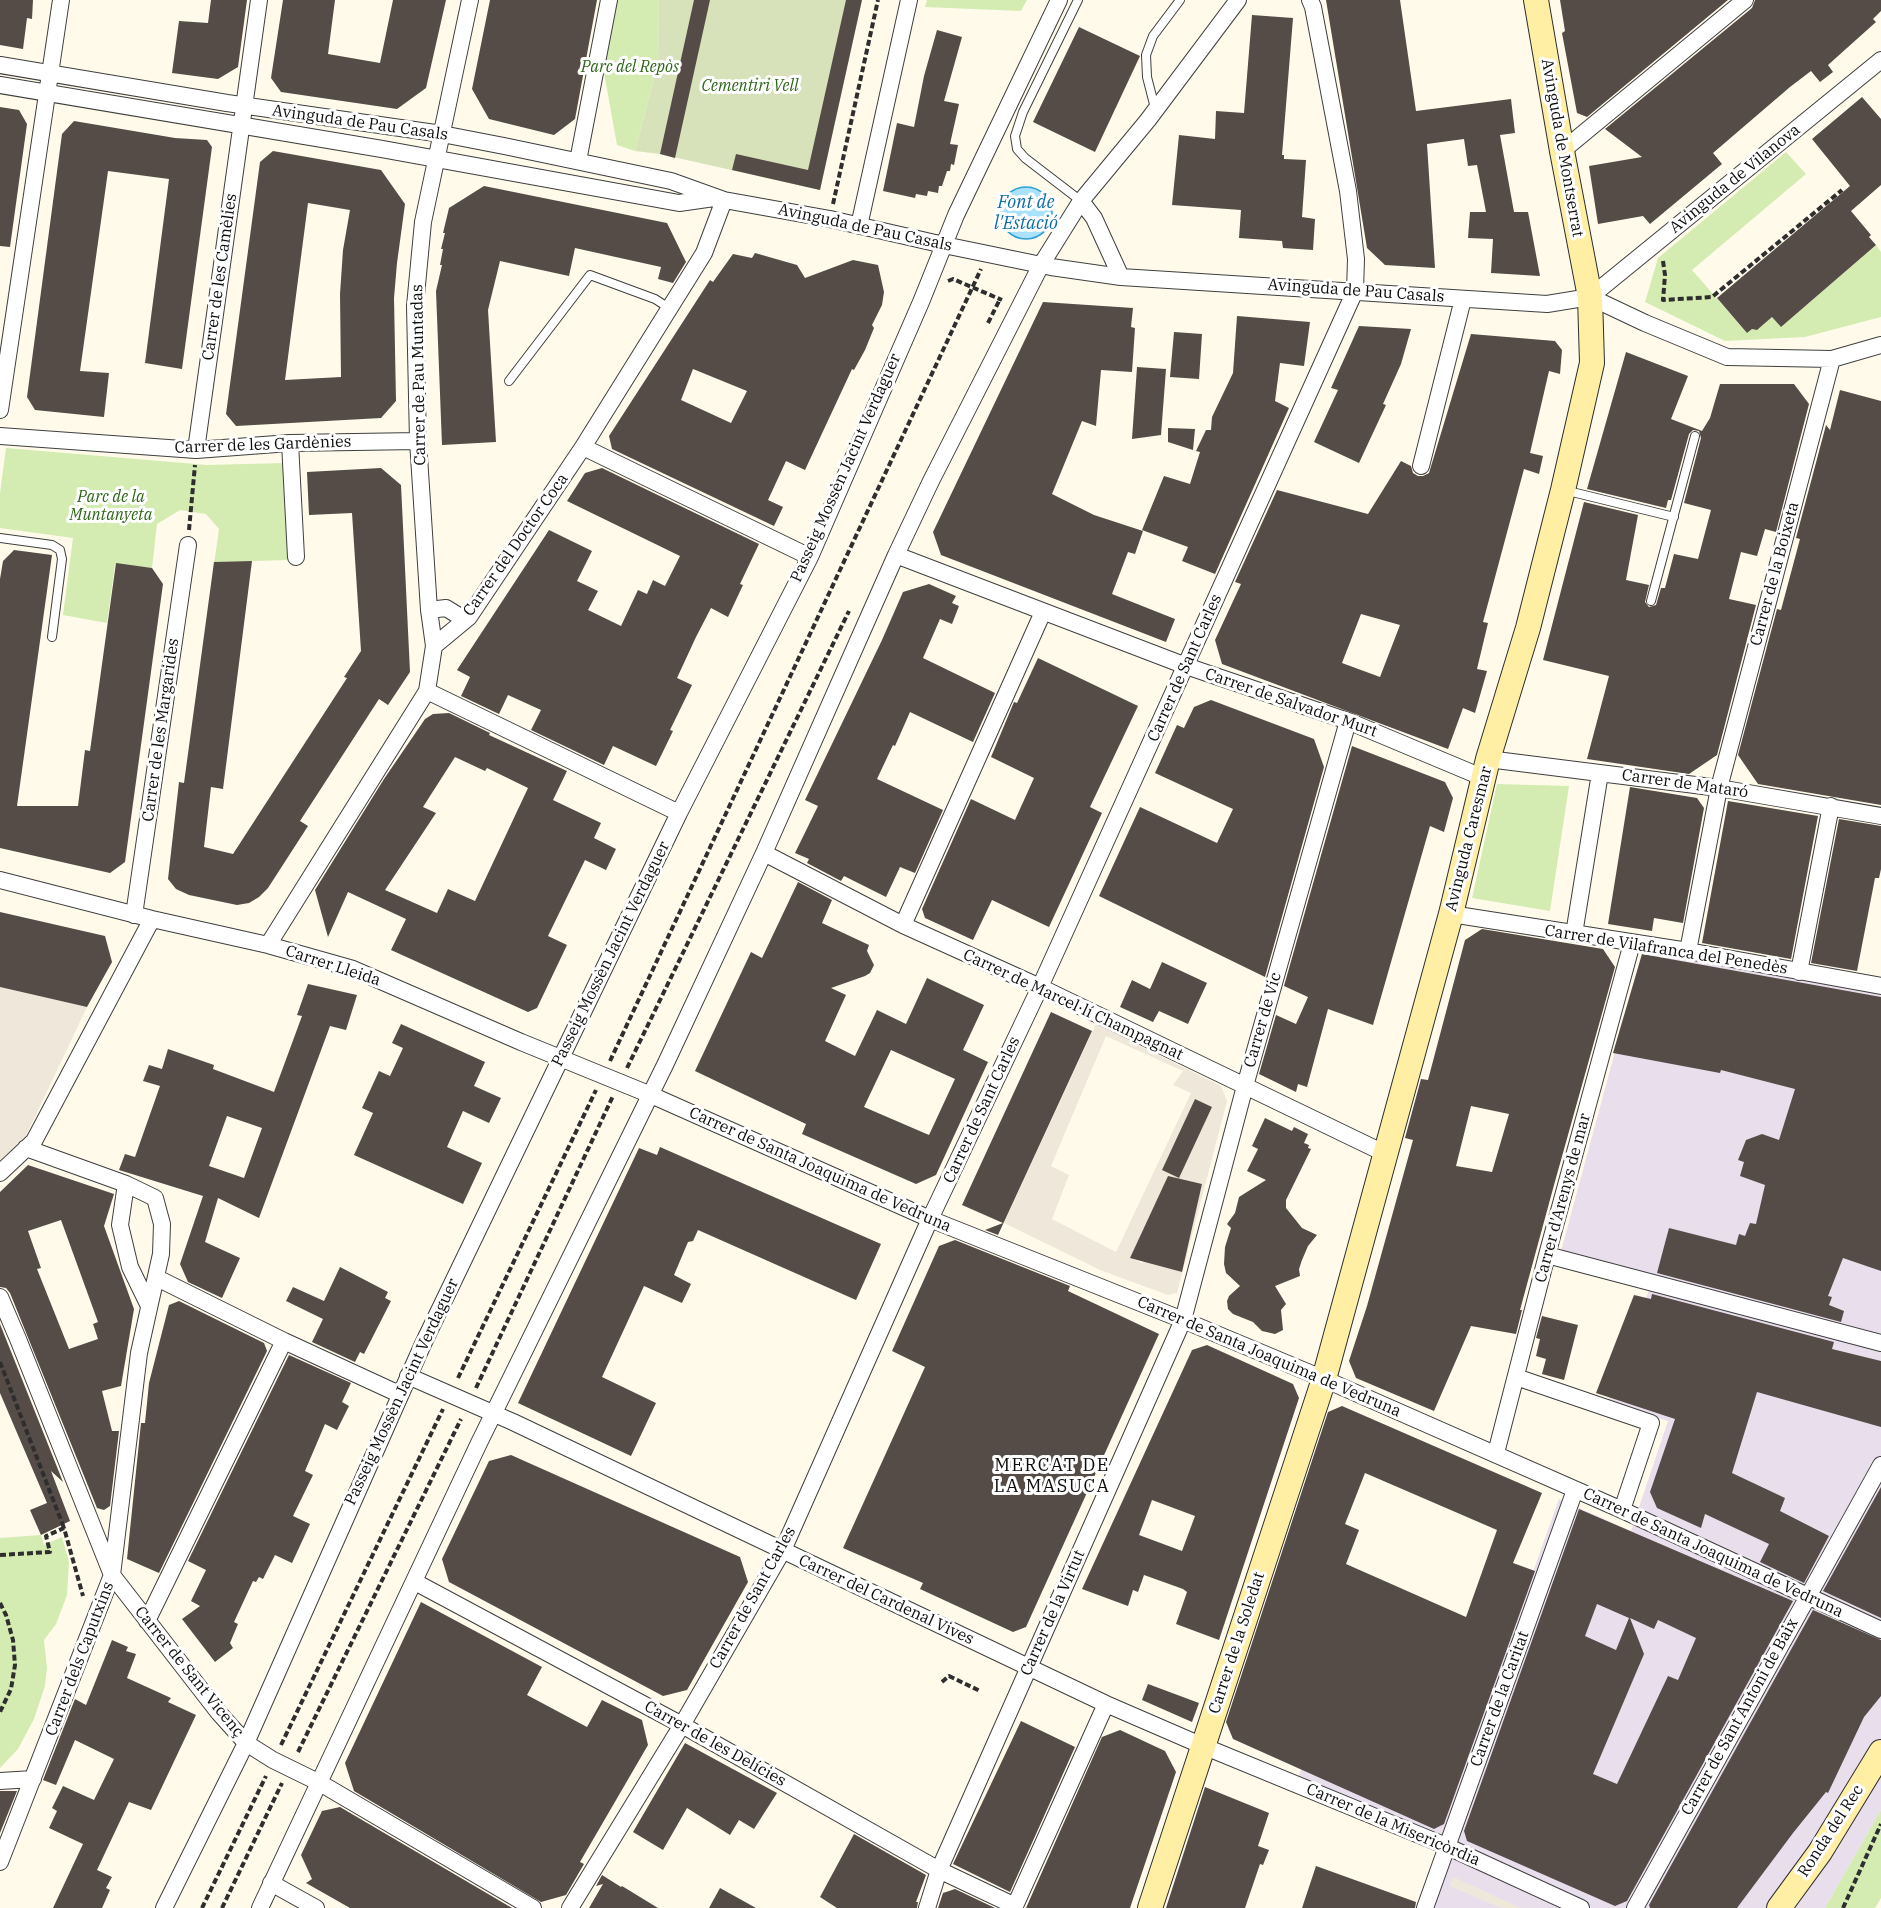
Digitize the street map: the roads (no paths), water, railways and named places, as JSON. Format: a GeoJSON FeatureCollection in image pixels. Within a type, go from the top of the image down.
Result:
{"type":"FeatureCollection","features":[{"type":"Feature","properties":{"kind":"street"},"geometry":{"type":"LineString","coordinates":[[0,410],[61,0]]}},
{"type":"Feature","properties":{"kind":"street","name":"Carrer de les Camèlies"},"geometry":{"type":"LineString","coordinates":[[196,450],[259,0]]}},
{"type":"Feature","properties":{"kind":"street","name":"Carrer de Pau Muntadas"},"geometry":{"type":"LineString","coordinates":[[434,646],[429,610],[418,441],[415,306],[423,222],[470,0]]}},
{"type":"Feature","properties":{"kind":"street"},"geometry":{"type":"LineString","coordinates":[[578,161],[609,0]]}},
{"type":"Feature","properties":{"kind":"street"},"geometry":{"type":"LineString","coordinates":[[859,226],[909,0]]}},
{"type":"Feature","properties":{"kind":"street","name":"Passeig Mossèn Jacint Verdaguer"},"geometry":{"type":"LineString","coordinates":[[164,1908],[246,1743],[399,1394],[679,813],[810,556],[956,215],[1059,0]]}},
{"type":"Feature","properties":{"kind":"street"},"geometry":{"type":"LineString","coordinates":[[260,1908],[494,1414],[651,1095],[764,853],[931,481],[1041,265],[1081,201],[1156,110],[1238,0]]}},
{"type":"Feature","properties":{"kind":"street"},"geometry":{"type":"LineString","coordinates":[[1310,0],[1348,191],[1356,259],[1355,291]]}},
{"type":"Feature","properties":{"kind":"street","name":"Avinguda de Montserrat"},"geometry":{"type":"LineString","coordinates":[[1536,0],[1590,297]]}},
{"type":"Feature","properties":{"kind":"street"},"geometry":{"type":"LineString","coordinates":[[1562,151],[1744,0]]}},
{"type":"Feature","properties":{"kind":"street","name":"Avinguda de Vilanova"},"geometry":{"type":"LineString","coordinates":[[1590,297],[1881,60]]}},
{"type":"Feature","properties":{"kind":"street","name":"Avinguda de Pau Casals"},"geometry":{"type":"LineString","coordinates":[[0,65],[243,105],[442,134],[671,181],[720,199],[830,219],[1041,265],[1121,277],[1547,304],[1590,297]]}},
{"type":"Feature","properties":{"kind":"street","name":"Avinguda de Pau Casals"},"geometry":{"type":"LineString","coordinates":[[0,85],[437,158],[678,203],[720,199]]}},
{"type":"Feature","properties":{"kind":"street","name":"Carrer del Doctor Coca"},"geometry":{"type":"LineString","coordinates":[[434,646],[469,617],[584,447],[704,253],[720,199]]}},
{"type":"Feature","properties":{"kind":"street"},"geometry":{"type":"LineString","coordinates":[[1081,201],[1094,218],[1121,277]]}},
{"type":"Feature","properties":{"kind":"street","name":"Carrer de Sant Carles"},"geometry":{"type":"LineString","coordinates":[[570,1908],[682,1725],[783,1550],[930,1219],[1040,987],[1355,291]]}},
{"type":"Feature","properties":{"kind":"street"},"geometry":{"type":"LineString","coordinates":[[1590,297],[1727,357],[1832,359],[1881,345]]}},
{"type":"Feature","properties":{"kind":"street","name":"Avinguda Caresmar"},"geometry":{"type":"LineString","coordinates":[[1324,1378],[1450,914],[1486,768],[1528,628],[1563,490],[1593,363],[1590,297]]}},
{"type":"Feature","properties":{"kind":"street"},"geometry":{"type":"LineString","coordinates":[[1421,466],[1463,298]]}},
{"type":"Feature","properties":{"kind":"street","name":"Carrer de la Boixeta"},"geometry":{"type":"LineString","coordinates":[[1688,951],[1719,788],[1832,359]]}},
{"type":"Feature","properties":{"kind":"street","name":"Carrer de les Gardènies"},"geometry":{"type":"LineString","coordinates":[[0,436],[196,450],[290,443],[418,441]]}},
{"type":"Feature","properties":{"kind":"street"},"geometry":{"type":"LineString","coordinates":[[290,443],[296,557]]}},
{"type":"Feature","properties":{"kind":"street"},"geometry":{"type":"LineString","coordinates":[[584,447],[810,556]]}},
{"type":"Feature","properties":{"kind":"street","name":"Carrer de les Margarides"},"geometry":{"type":"LineString","coordinates":[[134,915],[188,545]]}},
{"type":"Feature","properties":{"kind":"street","name":"Carrer de Salvador Murt"},"geometry":{"type":"LineString","coordinates":[[896,555],[1186,666],[1486,768]]}},
{"type":"Feature","properties":{"kind":"street"},"geometry":{"type":"LineString","coordinates":[[429,610],[446,608],[459,616],[469,617]]}},
{"type":"Feature","properties":{"kind":"street"},"geometry":{"type":"LineString","coordinates":[[903,925],[1043,612]]}},
{"type":"Feature","properties":{"kind":"street"},"geometry":{"type":"LineString","coordinates":[[268,945],[427,691],[434,646]]}},
{"type":"Feature","properties":{"kind":"street"},"geometry":{"type":"LineString","coordinates":[[427,691],[679,813]]}},
{"type":"Feature","properties":{"kind":"street","name":"Carrer de Vic"},"geometry":{"type":"LineString","coordinates":[[1183,1320],[1245,1086],[1348,721]]}},
{"type":"Feature","properties":{"kind":"street","name":"Carrer de Mataró"},"geometry":{"type":"LineString","coordinates":[[1486,768],[1600,773],[1719,788],[1881,816]]}},
{"type":"Feature","properties":{"kind":"street"},"geometry":{"type":"LineString","coordinates":[[1574,934],[1600,773]]}},
{"type":"Feature","properties":{"kind":"street"},"geometry":{"type":"LineString","coordinates":[[1799,972],[1831,806]]}},
{"type":"Feature","properties":{"kind":"street","name":"Carrer de Marcel·lí Champagnat"},"geometry":{"type":"LineString","coordinates":[[764,853],[903,925],[1040,987],[1384,1153]]}},
{"type":"Feature","properties":{"kind":"street","name":"Carrer Lleida"},"geometry":{"type":"LineString","coordinates":[[0,880],[134,915],[268,945],[353,969],[651,1095]]}},
{"type":"Feature","properties":{"kind":"street","name":"Carrer de Vilafranca del Penedès"},"geometry":{"type":"LineString","coordinates":[[1450,914],[1688,951],[1881,986]]}},
{"type":"Feature","properties":{"kind":"street"},"geometry":{"type":"LineString","coordinates":[[0,1173],[34,1141],[152,919]]}},
{"type":"Feature","properties":{"kind":"street","name":"Carrer d'Arenys de mar"},"geometry":{"type":"LineString","coordinates":[[1496,1453],[1632,943]]}},
{"type":"Feature","properties":{"kind":"street","name":"Carrer de Santa Joaquima de Vedruna"},"geometry":{"type":"LineString","coordinates":[[651,1095],[930,1219],[1324,1378],[1622,1510],[1881,1630]]}},
{"type":"Feature","properties":{"kind":"street","name":"Carrer dels Caputxins"},"geometry":{"type":"LineString","coordinates":[[0,1862],[112,1575],[139,1353],[161,1254],[162,1224],[155,1198],[126,1184],[26,1148]]}},
{"type":"Feature","properties":{"kind":"street"},"geometry":{"type":"LineString","coordinates":[[126,1184],[120,1226],[129,1267],[149,1306]]}},
{"type":"Feature","properties":{"kind":"street"},"geometry":{"type":"LineString","coordinates":[[1547,1255],[1881,1343]]}},
{"type":"Feature","properties":{"kind":"street"},"geometry":{"type":"LineString","coordinates":[[157,1278],[284,1341],[399,1394]]}},
{"type":"Feature","properties":{"kind":"street","name":"Carrer de Sant Vicenç"},"geometry":{"type":"LineString","coordinates":[[0,1297],[112,1575],[219,1713],[246,1743],[273,1760],[320,1783],[533,1908]]}},
{"type":"Feature","properties":{"kind":"street","name":"Carrer de la Virtut"},"geometry":{"type":"LineString","coordinates":[[927,1908],[939,1870],[1183,1320]]}},
{"type":"Feature","properties":{"kind":"street"},"geometry":{"type":"LineString","coordinates":[[147,1621],[284,1341]]}},
{"type":"Feature","properties":{"kind":"street","name":"Carrer del Cardenal Vives"},"geometry":{"type":"LineString","coordinates":[[408,1376],[494,1414],[1106,1704],[1203,1746]]}},
{"type":"Feature","properties":{"kind":"street"},"geometry":{"type":"LineString","coordinates":[[1516,1377],[1651,1423],[1622,1510]]}},
{"type":"Feature","properties":{"kind":"street","name":"Carrer de la Soledat"},"geometry":{"type":"LineString","coordinates":[[1150,1908],[1324,1378]]}},
{"type":"Feature","properties":{"kind":"street","name":"Carrer de Sant Antoni de Baix"},"geometry":{"type":"LineString","coordinates":[[1635,1908],[1806,1596],[1881,1465]]}},
{"type":"Feature","properties":{"kind":"street","name":"Carrer de la Caritat"},"geometry":{"type":"LineString","coordinates":[[1425,1908],[1575,1490]]}},
{"type":"Feature","properties":{"kind":"street","name":"Carrer de les Delícies"},"geometry":{"type":"LineString","coordinates":[[415,1582],[682,1725],[939,1870],[1015,1907]]}},
{"type":"Feature","properties":{"kind":"street"},"geometry":{"type":"LineString","coordinates":[[1015,1907],[1106,1704]]}},
{"type":"Feature","properties":{"kind":"street","name":"Carrer de la Misericòrdia"},"geometry":{"type":"LineString","coordinates":[[1203,1746],[1446,1846],[1581,1908]]}},
{"type":"Feature","properties":{"kind":"street","name":"Ronda del Rec"},"geometry":{"type":"LineString","coordinates":[[1779,1908],[1820,1852],[1881,1752]]}},
{"type":"Feature","properties":{"kind":"street"},"geometry":{"type":"LineString","coordinates":[[0,1781],[33,1779]]}},
{"type":"Feature","properties":{"kind":"street"},"geometry":{"type":"LineString","coordinates":[[271,1883],[316,1908]]}},
{"type":"Feature","properties":{"kind":"lane"},"geometry":{"type":"LineString","coordinates":[[1077,0],[1023,112],[1015,136],[1017,149],[1025,158],[1081,201]]}},
{"type":"Feature","properties":{"kind":"lane"},"geometry":{"type":"LineString","coordinates":[[1156,110],[1147,76],[1146,55],[1153,36],[1180,0]]}},
{"type":"Feature","properties":{"kind":"lane"},"geometry":{"type":"LineString","coordinates":[[509,381],[590,274],[655,298],[669,308]]}},
{"type":"Feature","properties":{"kind":"lane"},"geometry":{"type":"LineString","coordinates":[[1651,601],[1695,435]]}},
{"type":"Feature","properties":{"kind":"lane"},"geometry":{"type":"LineString","coordinates":[[1563,490],[1674,517]]}},
{"type":"Feature","properties":{"kind":"lane"},"geometry":{"type":"LineString","coordinates":[[0,538],[52,544],[60,550],[62,559],[52,637]]}},
{"type":"Feature","properties":{"kind":"water","name":"Font de l'Estació"},"geometry":{"type":"Polygon","coordinates":[[[1021,187],[1031,187],[1045,194],[1052,213],[1045,232],[1031,239],[1021,239],[1011,235],[1004,228],[1000,218],[1000,208],[1004,198],[1011,191],[1021,187]]]}},
{"type":"Feature","properties":{"kind":"district","name":"MERCAT DE LA MASUCA"},"geometry":{"type":"Point","coordinates":[1052,1476]}},
{"type":"Feature","properties":{"kind":"park label","name":"Parc del Repòs"},"geometry":{"type":"Point","coordinates":[630,67]}},
{"type":"Feature","properties":{"kind":"park label","name":"Cementiri Vell"},"geometry":{"type":"Point","coordinates":[750,86]}},
{"type":"Feature","properties":{"kind":"park label","name":"Parc de la Muntanyeta"},"geometry":{"type":"Point","coordinates":[111,506]}}]}
